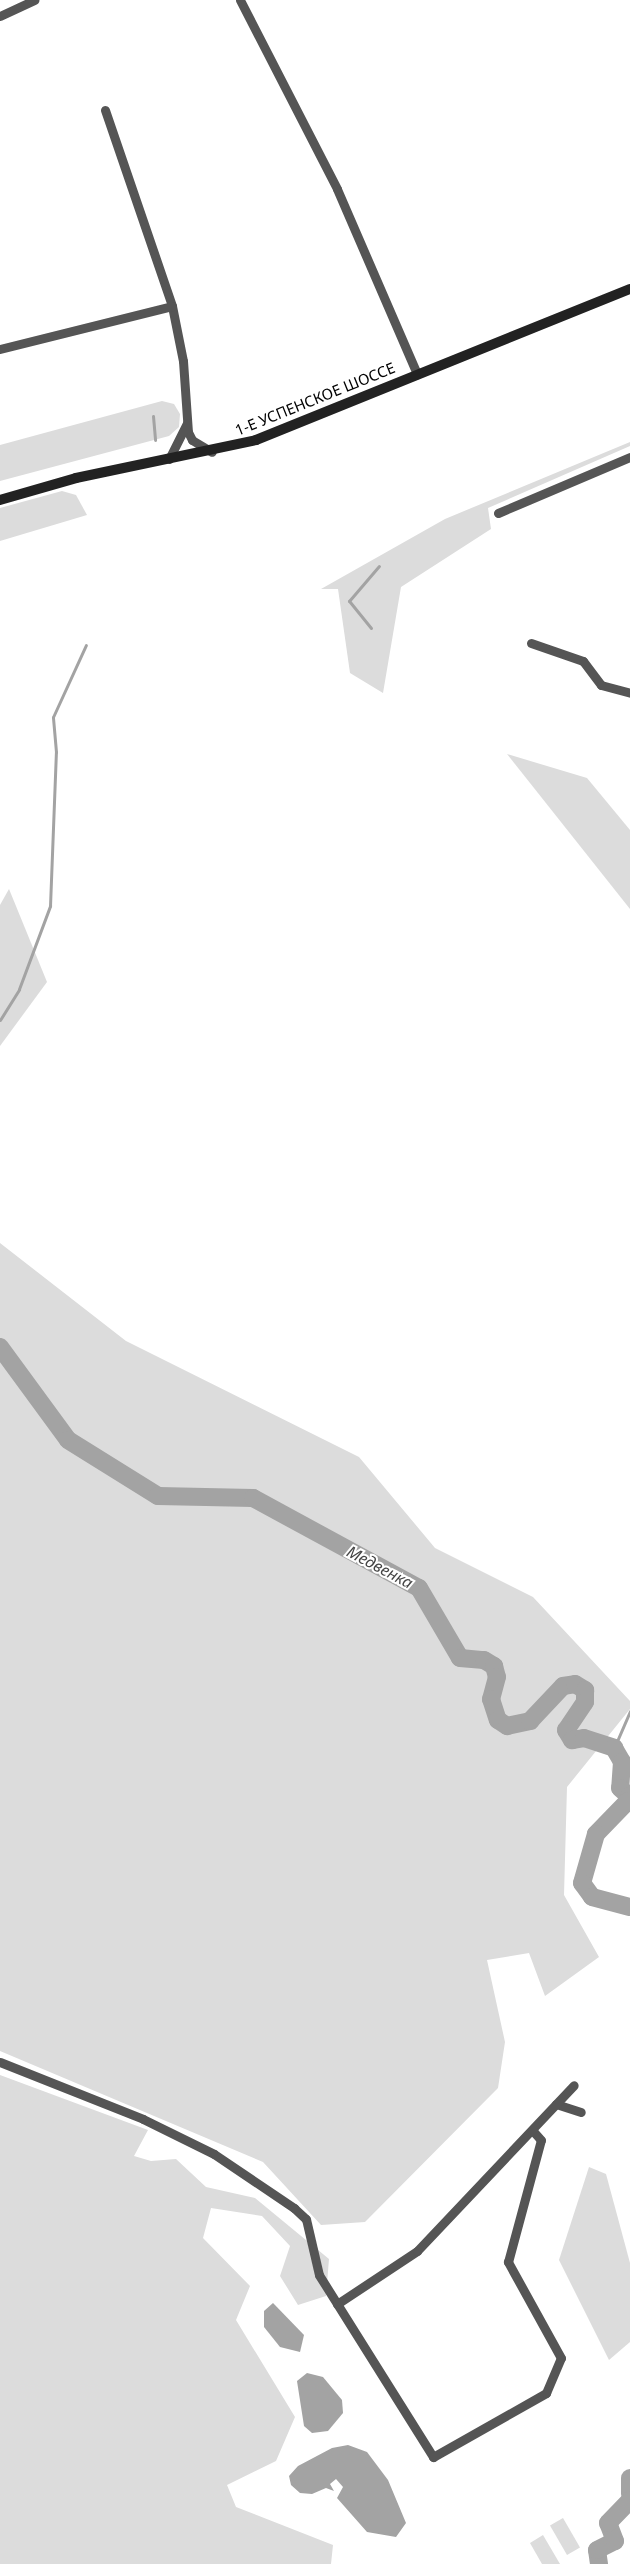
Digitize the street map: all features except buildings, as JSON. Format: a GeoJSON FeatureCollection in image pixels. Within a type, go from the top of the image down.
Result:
{"type":"FeatureCollection","features":[{"type":"Feature","properties":{"kind":"main road","name":"1-Е УСПЕНСКОЕ ШОССЕ"},"geometry":{"type":"LineString","coordinates":[[0,500],[76,478],[212,452],[256,440],[630,289]]}},
{"type":"Feature","properties":{"kind":"street"},"geometry":{"type":"LineString","coordinates":[[0,16],[35,0]]}},
{"type":"Feature","properties":{"kind":"street"},"geometry":{"type":"LineString","coordinates":[[240,0],[330,173],[417,374]]}},
{"type":"Feature","properties":{"kind":"street"},"geometry":{"type":"LineString","coordinates":[[105,110],[172,306],[183,361],[187,423],[192,440],[212,452]]}},
{"type":"Feature","properties":{"kind":"street"},"geometry":{"type":"LineString","coordinates":[[0,349],[172,306]]}},
{"type":"Feature","properties":{"kind":"street"},"geometry":{"type":"LineString","coordinates":[[170,459],[187,423]]}},
{"type":"Feature","properties":{"kind":"street"},"geometry":{"type":"LineString","coordinates":[[498,513],[630,457]]}},
{"type":"Feature","properties":{"kind":"street"},"geometry":{"type":"LineString","coordinates":[[532,643],[583,661],[601,685],[630,693]]}},
{"type":"Feature","properties":{"kind":"street"},"geometry":{"type":"LineString","coordinates":[[0,2062],[143,2119],[265,2186],[306,2220],[320,2275],[433,2457],[546,2393],[561,2358],[508,2262],[541,2140],[532,2130]]}},
{"type":"Feature","properties":{"kind":"street"},"geometry":{"type":"LineString","coordinates":[[337,2304],[417,2251],[574,2085]]}},
{"type":"Feature","properties":{"kind":"street"},"geometry":{"type":"LineString","coordinates":[[556,2104],[581,2112]]}},
{"type":"Feature","properties":{"kind":"shaded area"},"geometry":{"type":"Polygon","coordinates":[[[162,401],[174,404],[180,414],[179,427],[169,436],[0,481],[0,445],[162,401]]]}},
{"type":"Feature","properties":{"kind":"shaded area"},"geometry":{"type":"Polygon","coordinates":[[[630,442],[630,446],[488,508],[491,529],[401,587],[383,693],[350,673],[338,589],[321,589],[445,519],[630,442]]]}},
{"type":"Feature","properties":{"kind":"shaded area"},"geometry":{"type":"Polygon","coordinates":[[[62,491],[76,495],[87,515],[0,541],[0,508],[62,491]]]}},
{"type":"Feature","properties":{"kind":"shaded area"},"geometry":{"type":"Polygon","coordinates":[[[507,754],[587,778],[630,830],[630,909],[507,754]]]}},
{"type":"Feature","properties":{"kind":"shaded area"},"geometry":{"type":"Polygon","coordinates":[[[9,889],[47,982],[0,1046],[0,905],[9,889]]]}},
{"type":"Feature","properties":{"kind":"shaded area"},"geometry":{"type":"Polygon","coordinates":[[[0,1243],[126,1341],[359,1457],[435,1548],[533,1597],[630,1701],[630,1709],[567,1787],[564,1895],[599,1957],[545,1996],[529,1953],[487,1960],[505,2042],[498,2088],[365,2222],[321,2225],[263,2162],[0,2051],[0,1243]]]}},
{"type":"Feature","properties":{"kind":"shaded area"},"geometry":{"type":"Polygon","coordinates":[[[0,2075],[148,2130],[134,2156],[151,2161],[176,2159],[206,2187],[255,2198],[329,2259],[326,2296],[298,2305],[280,2276],[290,2246],[262,2216],[211,2208],[203,2238],[250,2286],[236,2320],[295,2417],[276,2461],[227,2485],[236,2507],[333,2545],[331,2564],[0,2564],[0,2075]]]}},
{"type":"Feature","properties":{"kind":"shaded area"},"geometry":{"type":"Polygon","coordinates":[[[589,2167],[606,2174],[630,2263],[630,2342],[609,2360],[559,2260],[589,2167]]]}},
{"type":"Feature","properties":{"kind":"shaded area"},"geometry":{"type":"Polygon","coordinates":[[[273,2303],[304,2335],[300,2352],[280,2347],[264,2327],[264,2311],[273,2303]]]}},
{"type":"Feature","properties":{"kind":"shaded area"},"geometry":{"type":"Polygon","coordinates":[[[307,2373],[323,2377],[342,2400],[343,2413],[328,2431],[312,2433],[304,2426],[297,2381],[307,2373]]]}},
{"type":"Feature","properties":{"kind":"shaded area"},"geometry":{"type":"Polygon","coordinates":[[[348,2445],[367,2452],[388,2480],[406,2523],[396,2537],[367,2532],[337,2498],[343,2487],[336,2479],[330,2484],[334,2491],[326,2488],[312,2494],[300,2493],[291,2485],[289,2476],[298,2466],[332,2448],[348,2445]]]}},
{"type":"Feature","properties":{"kind":"shaded area"},"geometry":{"type":"Polygon","coordinates":[[[563,2518],[580,2547],[567,2555],[550,2526],[563,2518]]]}},
{"type":"Feature","properties":{"kind":"shaded area"},"geometry":{"type":"Polygon","coordinates":[[[543,2535],[560,2564],[542,2564],[530,2543],[543,2535]]]}},
{"type":"Feature","properties":{"kind":"waterway"},"geometry":{"type":"LineString","coordinates":[[153,416],[155,440]]}},
{"type":"Feature","properties":{"kind":"waterway"},"geometry":{"type":"LineString","coordinates":[[371,628],[349,601],[379,566]]}},
{"type":"Feature","properties":{"kind":"waterway"},"geometry":{"type":"LineString","coordinates":[[0,1020],[19,989],[50,906],[56,752],[53,717],[86,645]]}},
{"type":"Feature","properties":{"kind":"waterway","name":"Медвенка"},"geometry":{"type":"LineString","coordinates":[[0,1347],[68,1440],[158,1496],[253,1498],[419,1588],[460,1658],[484,1660],[494,1666],[497,1677],[491,1699],[498,1720],[507,1726],[530,1721],[563,1686],[575,1684],[585,1690],[585,1702],[566,1730],[572,1740],[584,1738],[614,1748],[622,1762],[620,1788],[629,1796],[628,1801],[596,1834],[582,1883],[592,1897],[630,1907]]}},
{"type":"Feature","properties":{"kind":"waterway"},"geometry":{"type":"LineString","coordinates":[[614,1748],[630,1711]]}},
{"type":"Feature","properties":{"kind":"waterway","name":"Медвенка"},"geometry":{"type":"LineString","coordinates":[[630,2478],[630,2494]]}},
{"type":"Feature","properties":{"kind":"waterway","name":"Медвенка"},"geometry":{"type":"LineString","coordinates":[[599,2564],[597,2550],[615,2541],[608,2523],[630,2500]]}}]}
